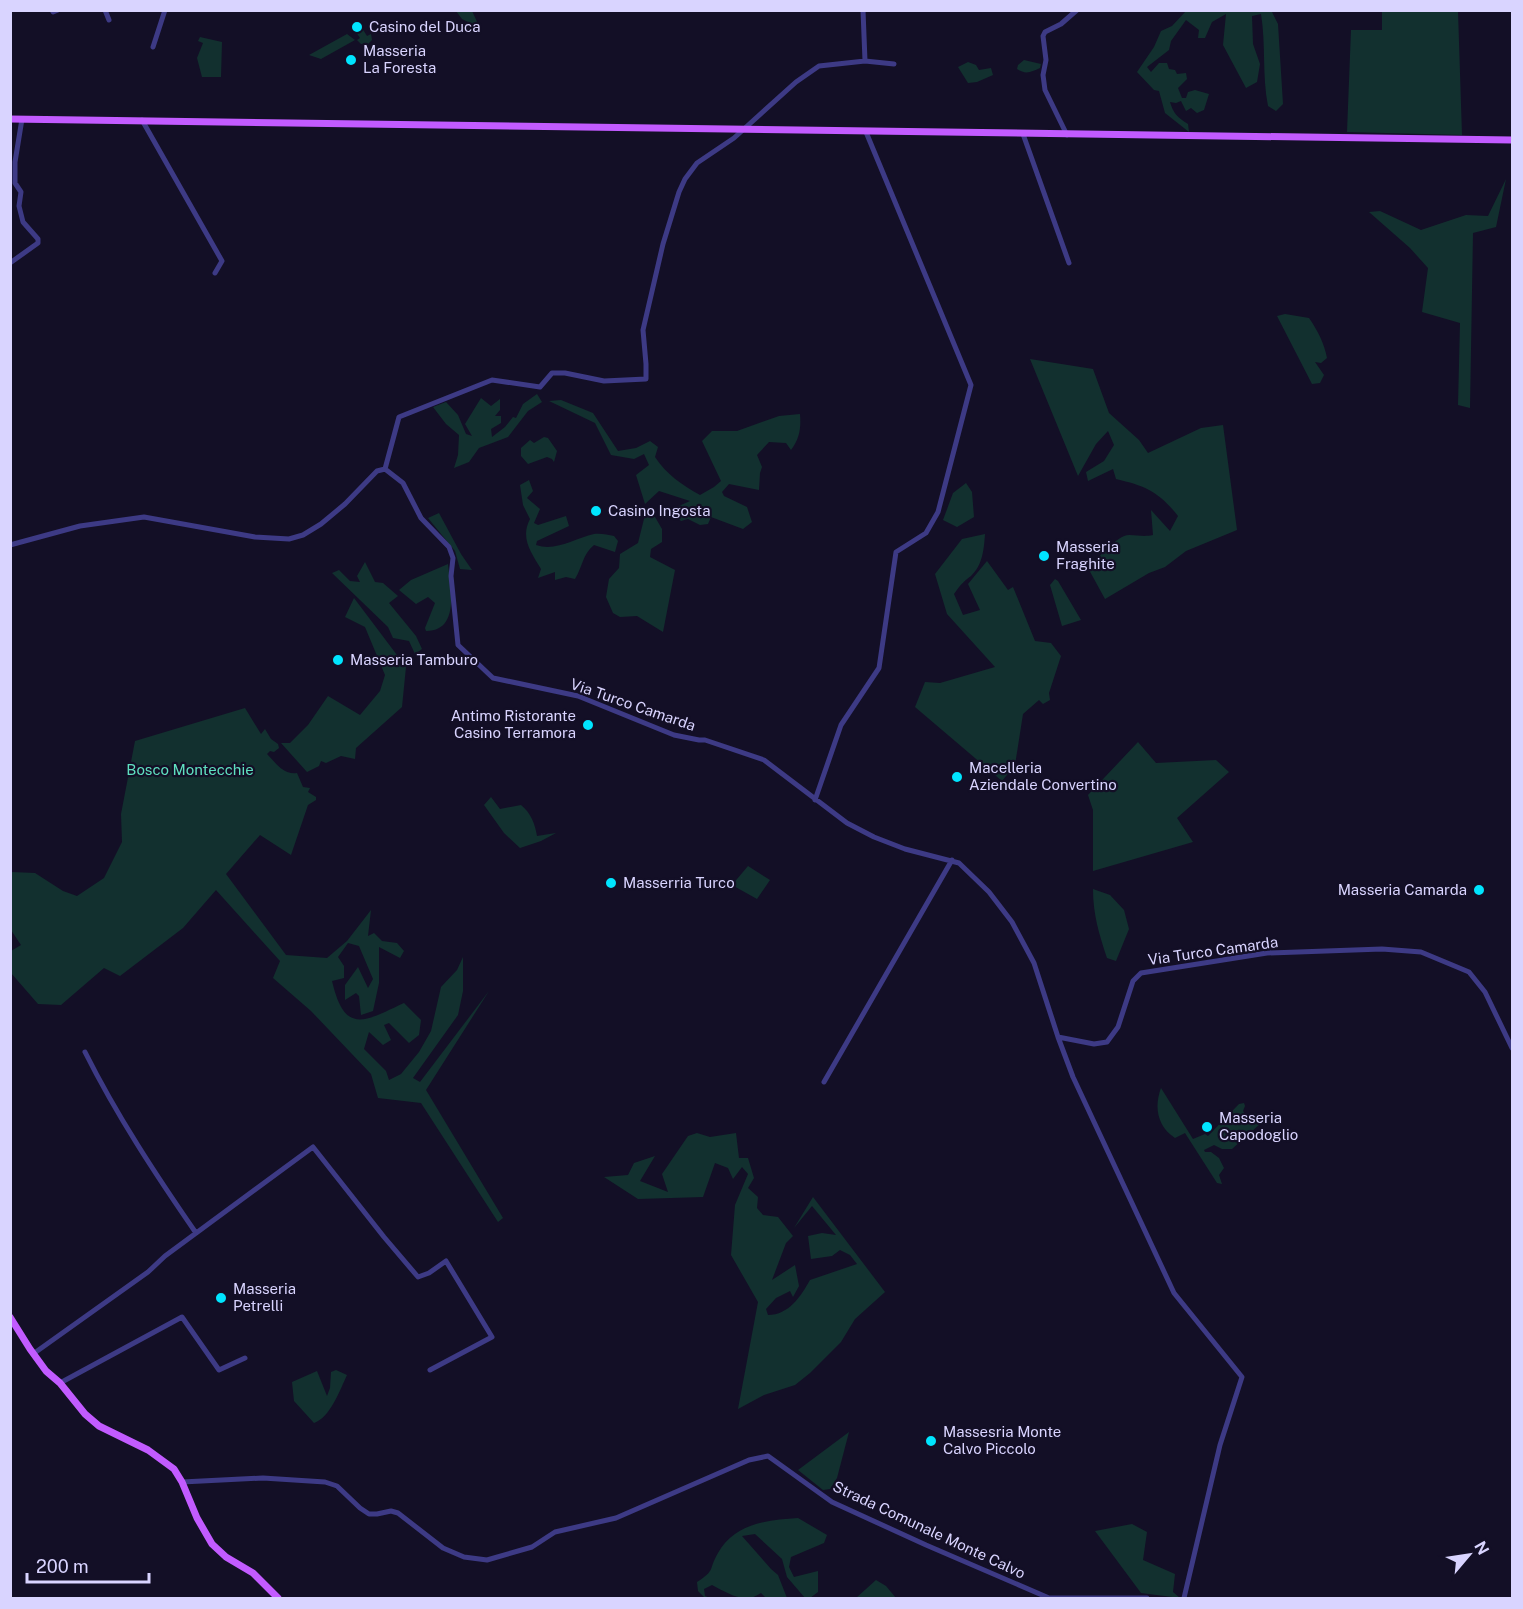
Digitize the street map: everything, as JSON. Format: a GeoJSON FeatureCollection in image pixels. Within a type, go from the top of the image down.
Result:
{"type":"FeatureCollection","features":[{"type":"Feature","properties":{"kind":"main road"},"geometry":{"type":"LineString","coordinates":[[10,119],[1512,140]]}},
{"type":"Feature","properties":{"kind":"main road"},"geometry":{"type":"LineString","coordinates":[[10,1317],[33,1354],[46,1371],[60,1383],[77,1406],[99,1426],[165,1461],[174,1469],[212,1544],[226,1557],[253,1572],[278,1599]]}},
{"type":"Feature","properties":{"kind":"street"},"geometry":{"type":"LineString","coordinates":[[52,10],[53,12],[58,10]]}},
{"type":"Feature","properties":{"kind":"street"},"geometry":{"type":"LineString","coordinates":[[105,10],[109,20]]}},
{"type":"Feature","properties":{"kind":"street"},"geometry":{"type":"LineString","coordinates":[[153,47],[165,10]]}},
{"type":"Feature","properties":{"kind":"street"},"geometry":{"type":"LineString","coordinates":[[863,10],[865,61]]}},
{"type":"Feature","properties":{"kind":"street"},"geometry":{"type":"LineString","coordinates":[[1067,135],[1046,90],[1043,75],[1046,60],[1043,36],[1045,32],[1062,24],[1077,10]]}},
{"type":"Feature","properties":{"kind":"street"},"geometry":{"type":"LineString","coordinates":[[10,545],[80,526],[144,517],[255,537],[289,539],[303,535],[321,524],[345,504],[377,471],[385,469],[399,417],[492,380],[540,387],[552,373],[564,373],[604,381],[645,379],[643,330],[663,244],[679,192],[697,163],[742,130],[796,82],[819,66],[865,61],[894,64]]}},
{"type":"Feature","properties":{"kind":"street"},"geometry":{"type":"LineString","coordinates":[[10,263],[38,243],[38,239],[23,222],[20,213],[21,192],[13,185],[22,119]]}},
{"type":"Feature","properties":{"kind":"street"},"geometry":{"type":"LineString","coordinates":[[142,120],[222,261],[215,273]]}},
{"type":"Feature","properties":{"kind":"street"},"geometry":{"type":"LineString","coordinates":[[815,800],[842,725],[879,668],[896,552],[926,533],[938,512],[971,385],[866,132]]}},
{"type":"Feature","properties":{"kind":"street"},"geometry":{"type":"LineString","coordinates":[[1023,134],[1069,263]]}},
{"type":"Feature","properties":{"kind":"street","name":"Via Turco Camarda"},"geometry":{"type":"LineString","coordinates":[[385,469],[399,478],[409,492],[421,518],[452,553],[451,576],[458,645],[488,674],[501,681],[578,696],[674,735],[699,741],[705,740],[764,760],[847,823],[886,843],[959,863],[989,892],[1012,922],[1034,963],[1058,1037],[1094,1044],[1107,1042],[1118,1027],[1133,981],[1141,973],[1267,953],[1382,949],[1421,952],[1469,972],[1485,992],[1512,1048]]}},
{"type":"Feature","properties":{"kind":"street"},"geometry":{"type":"LineString","coordinates":[[824,1082],[952,860]]}},
{"type":"Feature","properties":{"kind":"street"},"geometry":{"type":"LineString","coordinates":[[1058,1037],[1073,1077],[1174,1293],[1242,1377],[1220,1445],[1184,1599]]}},
{"type":"Feature","properties":{"kind":"street"},"geometry":{"type":"LineString","coordinates":[[86,1052],[105,1092],[147,1161],[196,1233]]}},
{"type":"Feature","properties":{"kind":"street"},"geometry":{"type":"LineString","coordinates":[[33,1354],[148,1272],[165,1256],[313,1147],[384,1238],[418,1277],[429,1273],[446,1260],[492,1337],[430,1370]]}},
{"type":"Feature","properties":{"kind":"street"},"geometry":{"type":"LineString","coordinates":[[60,1383],[182,1317],[219,1370],[245,1358]]}},
{"type":"Feature","properties":{"kind":"street","name":"Strada Comunale Monte Calvo"},"geometry":{"type":"LineString","coordinates":[[182,1482],[263,1479],[332,1483],[369,1514],[392,1511],[398,1513],[443,1548],[464,1557],[487,1560],[532,1547],[555,1532],[616,1518],[749,1460],[768,1456],[832,1502],[1049,1598],[1147,1599]]}},
{"type":"Feature","properties":{"kind":"green space"},"geometry":{"type":"Polygon","coordinates":[[[456,11],[472,11],[480,28],[462,19],[456,11]]]}},
{"type":"Feature","properties":{"kind":"green space"},"geometry":{"type":"Polygon","coordinates":[[[1186,11],[1272,12],[1278,24],[1283,104],[1276,111],[1268,106],[1261,14],[1252,16],[1253,44],[1260,64],[1257,82],[1246,88],[1223,45],[1226,14],[1212,22],[1205,38],[1198,38],[1199,30],[1186,20],[1171,41],[1169,50],[1147,67],[1151,72],[1159,63],[1167,63],[1169,69],[1175,70],[1177,74],[1186,73],[1187,79],[1178,88],[1182,98],[1186,98],[1188,92],[1195,90],[1209,94],[1204,110],[1197,113],[1191,108],[1186,111],[1181,101],[1170,102],[1176,115],[1188,124],[1189,132],[1165,113],[1159,91],[1154,90],[1137,72],[1154,47],[1161,31],[1172,26],[1186,11]]]}},
{"type":"Feature","properties":{"kind":"green space"},"geometry":{"type":"Polygon","coordinates":[[[1382,11],[1458,11],[1462,135],[1347,132],[1351,30],[1382,30],[1382,11]]]}},
{"type":"Feature","properties":{"kind":"green space"},"geometry":{"type":"Polygon","coordinates":[[[362,28],[367,36],[371,34],[372,40],[367,45],[357,40],[360,38],[356,32],[362,28]]]}},
{"type":"Feature","properties":{"kind":"green space"},"geometry":{"type":"Polygon","coordinates":[[[347,34],[355,40],[321,59],[309,55],[347,34]]]}},
{"type":"Feature","properties":{"kind":"green space"},"geometry":{"type":"Polygon","coordinates":[[[200,37],[222,42],[221,77],[202,77],[197,58],[203,43],[198,41],[200,37]]]}},
{"type":"Feature","properties":{"kind":"green space"},"geometry":{"type":"Polygon","coordinates":[[[1024,60],[1041,64],[1040,68],[1031,72],[1020,71],[1017,69],[1018,65],[1024,60]]]}},
{"type":"Feature","properties":{"kind":"green space"},"geometry":{"type":"Polygon","coordinates":[[[968,62],[976,65],[979,70],[991,68],[993,75],[968,83],[958,67],[968,62]]]}},
{"type":"Feature","properties":{"kind":"green space"},"geometry":{"type":"Polygon","coordinates":[[[1506,179],[1496,227],[1473,233],[1470,408],[1458,405],[1460,323],[1422,312],[1428,268],[1410,248],[1369,212],[1380,211],[1421,230],[1466,215],[1488,216],[1506,179]]]}},
{"type":"Feature","properties":{"kind":"green space"},"geometry":{"type":"Polygon","coordinates":[[[1285,314],[1309,318],[1318,332],[1327,358],[1321,363],[1315,362],[1324,375],[1320,383],[1312,384],[1277,316],[1285,314]]]}},
{"type":"Feature","properties":{"kind":"green space"},"geometry":{"type":"Polygon","coordinates":[[[1030,359],[1093,369],[1109,413],[1139,440],[1148,453],[1201,428],[1223,425],[1237,530],[1186,551],[1165,567],[1149,573],[1105,599],[1088,568],[1113,543],[1124,536],[1153,535],[1151,510],[1170,531],[1178,516],[1165,501],[1151,491],[1116,479],[1113,469],[1088,481],[1086,472],[1104,461],[1114,445],[1108,431],[1096,444],[1078,476],[1030,359]]]}},
{"type":"Feature","properties":{"kind":"green space"},"geometry":{"type":"Polygon","coordinates":[[[537,394],[542,402],[528,411],[508,437],[479,448],[469,462],[454,468],[458,455],[459,435],[446,424],[433,407],[446,402],[458,415],[466,434],[472,436],[465,424],[481,398],[491,406],[500,399],[500,410],[495,416],[501,416],[501,423],[491,429],[492,437],[513,417],[516,418],[523,404],[537,394]]]}},
{"type":"Feature","properties":{"kind":"green space"},"geometry":{"type":"Polygon","coordinates":[[[561,400],[593,413],[618,451],[636,448],[650,441],[658,447],[655,457],[664,469],[700,495],[721,481],[702,441],[712,431],[737,431],[779,416],[800,414],[800,428],[791,450],[786,443],[769,442],[757,455],[762,467],[759,490],[729,484],[722,492],[724,496],[747,507],[752,522],[743,529],[711,517],[708,524],[700,525],[688,519],[681,521],[670,510],[690,501],[659,491],[645,504],[636,475],[649,465],[644,454],[634,459],[611,455],[595,423],[549,401],[561,400]]]}},
{"type":"Feature","properties":{"kind":"green space"},"geometry":{"type":"Polygon","coordinates":[[[544,437],[548,438],[557,451],[554,462],[547,457],[528,464],[521,456],[521,448],[530,440],[534,443],[544,437]]]}},
{"type":"Feature","properties":{"kind":"green space"},"geometry":{"type":"Polygon","coordinates":[[[529,480],[533,491],[527,498],[540,509],[534,523],[538,525],[566,516],[569,526],[537,541],[536,545],[558,546],[594,534],[602,534],[614,536],[618,541],[615,552],[594,545],[585,557],[575,579],[566,577],[555,580],[555,572],[538,578],[541,569],[526,539],[530,519],[523,505],[520,485],[529,480]]]}},
{"type":"Feature","properties":{"kind":"green space"},"geometry":{"type":"Polygon","coordinates":[[[966,483],[972,492],[974,517],[957,527],[943,520],[953,493],[966,483]]]}},
{"type":"Feature","properties":{"kind":"green space"},"geometry":{"type":"Polygon","coordinates":[[[439,513],[472,570],[460,569],[455,551],[428,518],[439,513]]]}},
{"type":"Feature","properties":{"kind":"green space"},"geometry":{"type":"Polygon","coordinates":[[[645,515],[655,517],[662,529],[662,542],[651,549],[650,557],[675,570],[663,632],[637,616],[620,617],[613,613],[606,597],[609,579],[619,568],[620,554],[638,543],[645,515]]]}},
{"type":"Feature","properties":{"kind":"green space"},"geometry":{"type":"Polygon","coordinates":[[[985,534],[978,567],[954,594],[963,615],[980,610],[968,584],[987,561],[1008,590],[1013,587],[1035,641],[1051,643],[1061,656],[1049,693],[1050,700],[1043,704],[1039,700],[1023,714],[1015,765],[1002,781],[915,707],[925,682],[940,683],[995,667],[947,614],[935,574],[962,539],[985,534]]]}},
{"type":"Feature","properties":{"kind":"green space"},"geometry":{"type":"Polygon","coordinates":[[[365,562],[375,582],[383,583],[398,596],[389,603],[416,636],[422,649],[415,654],[409,641],[393,638],[388,627],[332,573],[339,570],[350,581],[360,582],[357,576],[365,562]]]}},
{"type":"Feature","properties":{"kind":"green space"},"geometry":{"type":"Polygon","coordinates":[[[448,564],[451,594],[449,615],[437,629],[426,631],[425,628],[435,603],[428,597],[416,604],[399,590],[411,580],[448,564]]]}},
{"type":"Feature","properties":{"kind":"green space"},"geometry":{"type":"Polygon","coordinates":[[[1055,579],[1081,620],[1062,626],[1050,585],[1055,579]]]}},
{"type":"Feature","properties":{"kind":"green space"},"geometry":{"type":"Polygon","coordinates":[[[354,598],[406,667],[402,707],[356,748],[355,759],[341,756],[326,763],[321,761],[319,766],[307,772],[281,743],[290,743],[308,725],[328,696],[360,715],[380,691],[385,675],[365,627],[345,617],[354,598]]]}},
{"type":"Feature","properties":{"kind":"green space","name":"Bosco Montecchie"},"geometry":{"type":"Polygon","coordinates":[[[245,708],[261,734],[265,729],[271,739],[278,744],[279,748],[267,754],[284,770],[297,773],[303,787],[310,788],[308,792],[316,797],[316,800],[308,805],[291,855],[260,835],[226,874],[286,955],[327,958],[347,941],[371,910],[368,936],[374,933],[382,941],[397,943],[404,951],[400,958],[379,947],[379,983],[373,1011],[361,1015],[359,996],[356,993],[345,1000],[345,985],[358,967],[368,988],[373,979],[359,946],[348,943],[338,957],[344,966],[344,978],[332,981],[343,1010],[350,1017],[368,1018],[404,1003],[421,1020],[419,1035],[409,1043],[389,1023],[384,1025],[391,1040],[383,1045],[369,1032],[364,1049],[386,1071],[389,1080],[401,1074],[419,1052],[431,1031],[441,987],[457,970],[463,957],[463,991],[458,1015],[413,1078],[420,1082],[489,991],[426,1090],[503,1218],[498,1222],[421,1103],[378,1098],[371,1074],[311,1011],[273,978],[280,961],[216,890],[183,928],[120,976],[104,968],[61,1005],[38,1004],[11,973],[11,951],[21,945],[11,930],[11,872],[35,873],[63,891],[77,896],[104,878],[122,842],[121,814],[135,741],[245,708]]]}},
{"type":"Feature","properties":{"kind":"green space"},"geometry":{"type":"Polygon","coordinates":[[[1138,742],[1156,763],[1216,760],[1229,772],[1177,818],[1193,842],[1093,871],[1093,810],[1088,795],[1138,742]]]}},
{"type":"Feature","properties":{"kind":"green space"},"geometry":{"type":"Polygon","coordinates":[[[491,797],[500,809],[521,805],[532,819],[537,836],[556,833],[520,848],[504,833],[484,805],[491,797]]]}},
{"type":"Feature","properties":{"kind":"green space"},"geometry":{"type":"Polygon","coordinates":[[[748,866],[770,880],[757,899],[732,885],[748,866]]]}},
{"type":"Feature","properties":{"kind":"green space"},"geometry":{"type":"Polygon","coordinates":[[[1093,889],[1110,895],[1124,910],[1129,929],[1116,961],[1107,958],[1104,949],[1095,915],[1093,889]]]}},
{"type":"Feature","properties":{"kind":"green space"},"geometry":{"type":"Polygon","coordinates":[[[1161,1088],[1193,1139],[1205,1134],[1208,1136],[1239,1104],[1244,1103],[1243,1111],[1246,1116],[1253,1113],[1263,1116],[1260,1124],[1232,1149],[1222,1149],[1214,1145],[1204,1150],[1219,1158],[1224,1168],[1219,1175],[1222,1184],[1217,1183],[1185,1133],[1175,1138],[1164,1128],[1158,1109],[1161,1088]]]}},
{"type":"Feature","properties":{"kind":"green space"},"geometry":{"type":"Polygon","coordinates":[[[697,1133],[710,1137],[736,1133],[739,1158],[748,1158],[754,1178],[748,1188],[758,1197],[757,1208],[763,1215],[778,1217],[793,1236],[786,1243],[772,1280],[795,1265],[799,1286],[793,1297],[790,1291],[776,1298],[766,1309],[768,1315],[782,1312],[794,1303],[810,1280],[857,1264],[850,1255],[840,1250],[832,1256],[811,1259],[808,1236],[822,1233],[836,1235],[812,1206],[794,1228],[813,1197],[885,1292],[855,1319],[841,1342],[795,1385],[764,1395],[738,1409],[758,1302],[731,1255],[735,1205],[748,1174],[742,1167],[733,1179],[728,1168],[715,1163],[703,1197],[638,1199],[604,1177],[628,1175],[634,1163],[655,1156],[640,1181],[668,1192],[662,1174],[688,1136],[697,1133]]]}},
{"type":"Feature","properties":{"kind":"green space"},"geometry":{"type":"Polygon","coordinates":[[[336,1370],[347,1375],[330,1410],[314,1423],[294,1401],[292,1382],[317,1371],[327,1396],[331,1372],[336,1370]]]}},
{"type":"Feature","properties":{"kind":"green space"},"geometry":{"type":"Polygon","coordinates":[[[849,1432],[837,1478],[830,1489],[823,1490],[798,1470],[849,1432]]]}},
{"type":"Feature","properties":{"kind":"green space"},"geometry":{"type":"Polygon","coordinates":[[[798,1518],[827,1535],[824,1543],[791,1557],[789,1567],[794,1577],[818,1571],[818,1592],[810,1598],[805,1598],[787,1577],[782,1559],[755,1534],[742,1536],[778,1575],[787,1598],[766,1598],[761,1593],[742,1598],[712,1585],[704,1589],[705,1596],[710,1598],[705,1598],[698,1591],[697,1582],[709,1572],[718,1553],[733,1535],[764,1522],[798,1518]]]}},
{"type":"Feature","properties":{"kind":"green space"},"geometry":{"type":"Polygon","coordinates":[[[1132,1524],[1147,1532],[1143,1560],[1175,1574],[1173,1592],[1180,1598],[1141,1593],[1095,1531],[1132,1524]]]}},
{"type":"Feature","properties":{"kind":"green space"},"geometry":{"type":"Polygon","coordinates":[[[876,1580],[886,1586],[896,1598],[856,1598],[876,1580]]]}},
{"type":"Feature","properties":{"kind":"place","name":"Casino del Duca"},"geometry":{"type":"Point","coordinates":[357,27]}},
{"type":"Feature","properties":{"kind":"place","name":"Masseria La Foresta"},"geometry":{"type":"Point","coordinates":[351,60]}},
{"type":"Feature","properties":{"kind":"place","name":"Casino Ingosta"},"geometry":{"type":"Point","coordinates":[596,511]}},
{"type":"Feature","properties":{"kind":"place","name":"Masseria Fraghite"},"geometry":{"type":"Point","coordinates":[1044,556]}},
{"type":"Feature","properties":{"kind":"place","name":"Masseria Tamburo"},"geometry":{"type":"Point","coordinates":[338,660]}},
{"type":"Feature","properties":{"kind":"place","name":"Antimo Ristorante Casino Terramora"},"geometry":{"type":"Point","coordinates":[588,725]}},
{"type":"Feature","properties":{"kind":"place","name":"Macelleria Aziendale Convertino"},"geometry":{"type":"Point","coordinates":[957,777]}},
{"type":"Feature","properties":{"kind":"place","name":"Masserria Turco"},"geometry":{"type":"Point","coordinates":[611,883]}},
{"type":"Feature","properties":{"kind":"place","name":"Masseria Camarda"},"geometry":{"type":"Point","coordinates":[1479,890]}},
{"type":"Feature","properties":{"kind":"place","name":"Masseria Capodoglio"},"geometry":{"type":"Point","coordinates":[1207,1127]}},
{"type":"Feature","properties":{"kind":"place","name":"Masseria Petrelli"},"geometry":{"type":"Point","coordinates":[221,1298]}},
{"type":"Feature","properties":{"kind":"place","name":"Massesria Monte Calvo Piccolo"},"geometry":{"type":"Point","coordinates":[931,1441]}}]}
